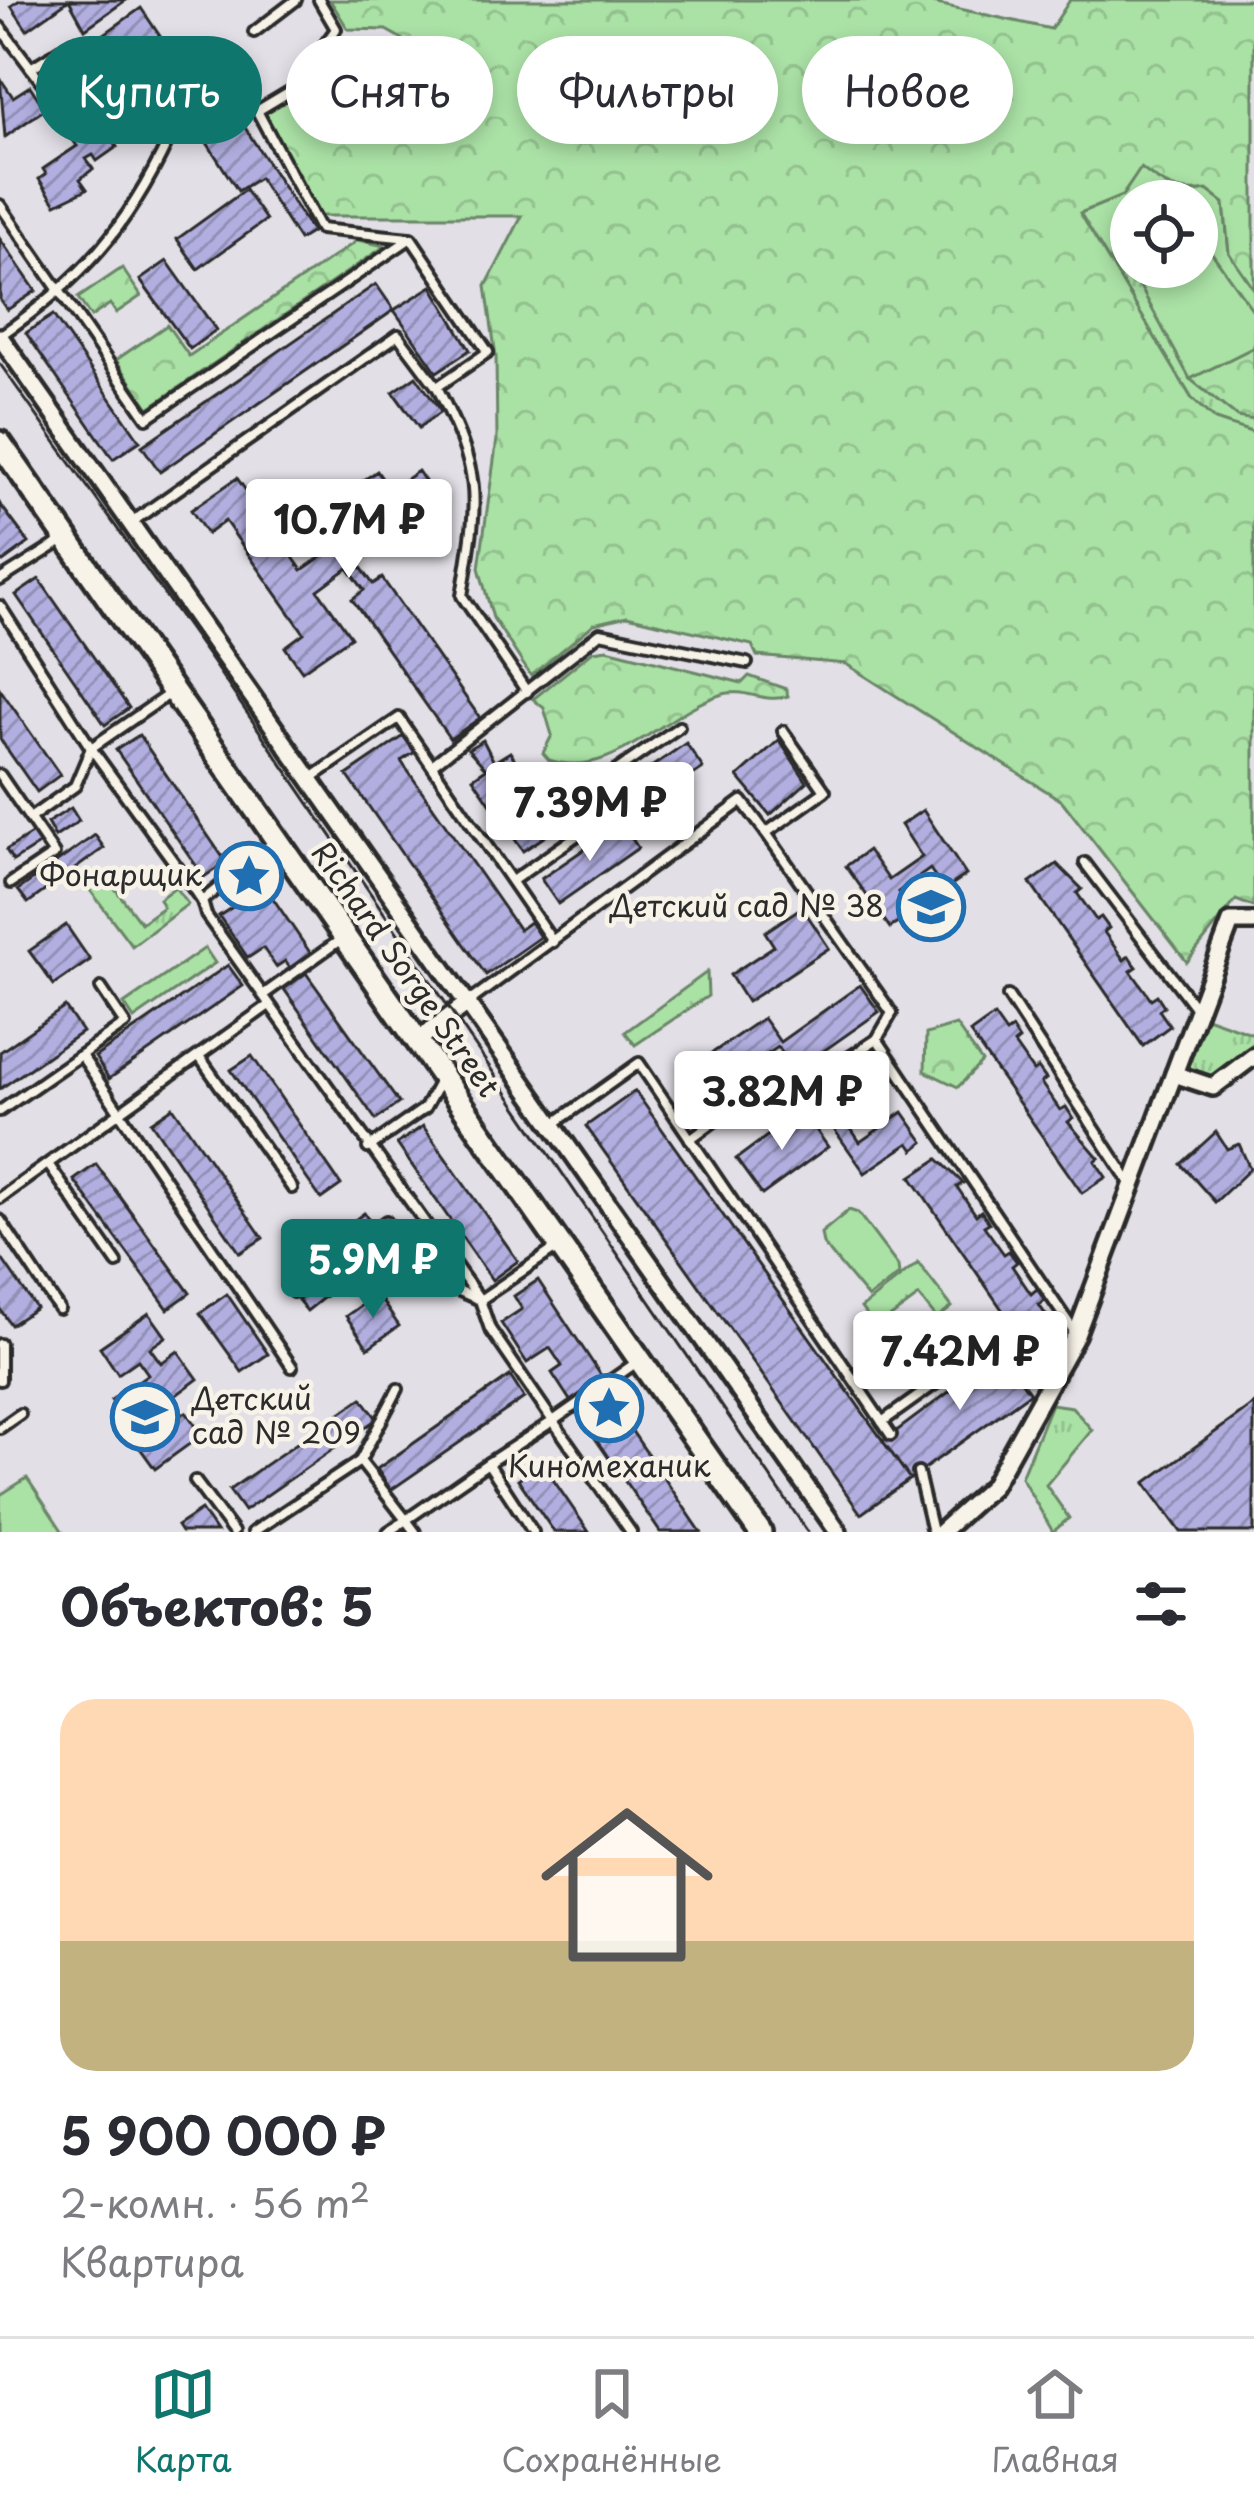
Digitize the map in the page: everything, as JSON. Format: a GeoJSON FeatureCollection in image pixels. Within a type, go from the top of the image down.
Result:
{"type":"FeatureCollection","features":[{"type":"Feature","properties":{"kind":"main road","name":"Richard Sorge Street"},"geometry":{"type":"LineString","coordinates":[[0,443],[760,1532]]}},
{"type":"Feature","properties":{"kind":"street"},"geometry":{"type":"LineString","coordinates":[[0,337],[838,1532]]}},
{"type":"Feature","properties":{"kind":"street"},"geometry":{"type":"LineString","coordinates":[[937,1532],[992,1486],[1076,1335],[1231,922],[1254,922]]}},
{"type":"Feature","properties":{"kind":"street"},"geometry":{"type":"LineString","coordinates":[[417,1041],[469,1002]]}},
{"type":"Feature","properties":{"kind":"street"},"geometry":{"type":"LineString","coordinates":[[1174,1074],[1213,1087],[1254,1056]]}},
{"type":"Feature","properties":{"kind":"lane"},"geometry":{"type":"LineString","coordinates":[[254,32],[296,0]]}},
{"type":"Feature","properties":{"kind":"lane"},"geometry":{"type":"LineString","coordinates":[[319,0],[336,29],[292,90],[257,111],[320,229],[411,238]]}},
{"type":"Feature","properties":{"kind":"lane"},"geometry":{"type":"LineString","coordinates":[[0,27],[36,75]]}},
{"type":"Feature","properties":{"kind":"lane"},"geometry":{"type":"LineString","coordinates":[[0,337],[62,293],[142,198],[169,139],[137,90],[115,106],[70,43],[31,68]]}},
{"type":"Feature","properties":{"kind":"lane"},"geometry":{"type":"LineString","coordinates":[[0,205],[147,418],[411,238]]}},
{"type":"Feature","properties":{"kind":"lane"},"geometry":{"type":"LineString","coordinates":[[411,238],[488,352],[437,387]]}},
{"type":"Feature","properties":{"kind":"lane"},"geometry":{"type":"LineString","coordinates":[[129,524],[398,335],[437,387],[468,449],[477,513],[462,596],[527,693]]}},
{"type":"Feature","properties":{"kind":"lane"},"geometry":{"type":"LineString","coordinates":[[0,580],[66,538]]}},
{"type":"Feature","properties":{"kind":"lane"},"geometry":{"type":"LineString","coordinates":[[0,606],[91,748],[202,901],[368,1148],[480,1300],[490,1329],[631,1532]]}},
{"type":"Feature","properties":{"kind":"lane"},"geometry":{"type":"LineString","coordinates":[[431,765],[600,633],[747,662]]}},
{"type":"Feature","properties":{"kind":"lane"},"geometry":{"type":"LineString","coordinates":[[30,818],[75,786],[91,748],[173,691]]}},
{"type":"Feature","properties":{"kind":"lane"},"geometry":{"type":"LineString","coordinates":[[310,779],[399,718],[554,942]]}},
{"type":"Feature","properties":{"kind":"lane"},"geometry":{"type":"LineString","coordinates":[[512,881],[599,820],[583,794],[679,727]]}},
{"type":"Feature","properties":{"kind":"lane"},"geometry":{"type":"LineString","coordinates":[[766,833],[825,791],[783,731]]}},
{"type":"Feature","properties":{"kind":"lane"},"geometry":{"type":"LineString","coordinates":[[0,775],[54,854],[11,883]]}},
{"type":"Feature","properties":{"kind":"lane"},"geometry":{"type":"LineString","coordinates":[[469,1002],[742,801],[892,1012],[877,1039],[789,1097],[773,1078],[690,1138]]}},
{"type":"Feature","properties":{"kind":"lane"},"geometry":{"type":"LineString","coordinates":[[202,901],[277,840]]}},
{"type":"Feature","properties":{"kind":"lane"},"geometry":{"type":"LineString","coordinates":[[1085,863],[1198,1011]]}},
{"type":"Feature","properties":{"kind":"lane"},"geometry":{"type":"LineString","coordinates":[[263,995],[346,936]]}},
{"type":"Feature","properties":{"kind":"lane"},"geometry":{"type":"LineString","coordinates":[[0,1111],[124,1024],[101,988]]}},
{"type":"Feature","properties":{"kind":"lane"},"geometry":{"type":"LineString","coordinates":[[1008,996],[1132,1186]]}},
{"type":"Feature","properties":{"kind":"lane"},"geometry":{"type":"LineString","coordinates":[[0,1198],[269,1005]]}},
{"type":"Feature","properties":{"kind":"lane"},"geometry":{"type":"LineString","coordinates":[[877,1039],[1076,1335]]}},
{"type":"Feature","properties":{"kind":"lane"},"geometry":{"type":"LineString","coordinates":[[81,1055],[292,1367]]}},
{"type":"Feature","properties":{"kind":"lane"},"geometry":{"type":"LineString","coordinates":[[199,1055],[292,1188]]}},
{"type":"Feature","properties":{"kind":"lane"},"geometry":{"type":"LineString","coordinates":[[556,1124],[639,1064],[891,1435]]}},
{"type":"Feature","properties":{"kind":"lane"},"geometry":{"type":"LineString","coordinates":[[368,1148],[424,1108],[442,1077]]}},
{"type":"Feature","properties":{"kind":"lane"},"geometry":{"type":"LineString","coordinates":[[48,1164],[117,1264]]}},
{"type":"Feature","properties":{"kind":"lane"},"geometry":{"type":"LineString","coordinates":[[0,1220],[59,1309]]}},
{"type":"Feature","properties":{"kind":"lane"},"geometry":{"type":"LineString","coordinates":[[293,1292],[386,1221]]}},
{"type":"Feature","properties":{"kind":"lane"},"geometry":{"type":"LineString","coordinates":[[355,1245],[480,1300]]}},
{"type":"Feature","properties":{"kind":"lane"},"geometry":{"type":"LineString","coordinates":[[480,1300],[560,1246]]}},
{"type":"Feature","properties":{"kind":"lane"},"geometry":{"type":"LineString","coordinates":[[882,1422],[1005,1334]]}},
{"type":"Feature","properties":{"kind":"lane"},"geometry":{"type":"LineString","coordinates":[[0,1344],[0,1380]]}},
{"type":"Feature","properties":{"kind":"lane"},"geometry":{"type":"LineString","coordinates":[[388,1532],[640,1360]]}},
{"type":"Feature","properties":{"kind":"lane"},"geometry":{"type":"LineString","coordinates":[[253,1532],[360,1461],[398,1389]]}},
{"type":"Feature","properties":{"kind":"lane"},"geometry":{"type":"LineString","coordinates":[[0,1428],[20,1414]]}},
{"type":"Feature","properties":{"kind":"lane"},"geometry":{"type":"LineString","coordinates":[[360,1461],[415,1532]]}},
{"type":"Feature","properties":{"kind":"lane"},"geometry":{"type":"LineString","coordinates":[[488,1463],[533,1532]]}},
{"type":"Feature","properties":{"kind":"lane"},"geometry":{"type":"LineString","coordinates":[[918,1473],[937,1532]]}},
{"type":"Feature","properties":{"kind":"lane"},"geometry":{"type":"LineString","coordinates":[[195,1481],[233,1532]]}},
{"type":"Feature","properties":{"kind":"green space"},"geometry":{"type":"Polygon","coordinates":[[[330,0],[919,0],[1051,29],[1070,0],[1254,0],[1254,289],[1229,253],[1218,180],[1158,180],[1141,168],[1133,180],[1110,180],[1110,201],[1080,213],[1110,263],[1110,288],[1125,288],[1192,399],[1215,420],[1254,433],[1254,907],[1236,900],[1187,962],[1062,801],[846,664],[757,656],[752,645],[627,616],[594,624],[531,676],[493,618],[479,568],[497,439],[496,357],[486,286],[522,216],[319,216],[263,110],[286,95],[286,144],[493,144],[493,36],[397,36],[386,30],[348,29],[330,0]]]}},
{"type":"Feature","properties":{"kind":"green space"},"geometry":{"type":"Polygon","coordinates":[[[1140,168],[1163,180],[1132,180],[1140,168]]]}},
{"type":"Feature","properties":{"kind":"green space"},"geometry":{"type":"Polygon","coordinates":[[[1218,198],[1224,203],[1229,253],[1254,289],[1254,433],[1215,420],[1192,399],[1125,288],[1218,288],[1218,198]]]}},
{"type":"Feature","properties":{"kind":"green space"},"geometry":{"type":"Polygon","coordinates":[[[1110,201],[1110,263],[1080,213],[1110,201]]]}},
{"type":"Feature","properties":{"kind":"green space"},"geometry":{"type":"Polygon","coordinates":[[[358,240],[385,246],[149,408],[116,360],[167,325],[189,356],[358,240]]]}},
{"type":"Feature","properties":{"kind":"green space"},"geometry":{"type":"Polygon","coordinates":[[[1218,261],[1254,312],[1254,347],[1190,379],[1141,288],[1218,288],[1218,261]]]}},
{"type":"Feature","properties":{"kind":"green space"},"geometry":{"type":"Polygon","coordinates":[[[122,268],[141,296],[116,313],[110,304],[91,317],[78,298],[122,268]]]}},
{"type":"Feature","properties":{"kind":"green space"},"geometry":{"type":"Polygon","coordinates":[[[1254,347],[1254,420],[1237,417],[1190,379],[1254,347]]]}},
{"type":"Feature","properties":{"kind":"green space"},"geometry":{"type":"Polygon","coordinates":[[[607,649],[742,683],[749,676],[786,689],[788,696],[723,694],[617,753],[572,764],[549,760],[543,753],[552,735],[544,708],[533,699],[593,651],[607,649]]]}},
{"type":"Feature","properties":{"kind":"green space"},"geometry":{"type":"Polygon","coordinates":[[[104,874],[141,923],[163,907],[159,899],[175,887],[188,904],[132,946],[87,886],[104,874]]]}},
{"type":"Feature","properties":{"kind":"green space"},"geometry":{"type":"Polygon","coordinates":[[[205,948],[215,963],[134,1019],[124,1004],[205,948]]]}},
{"type":"Feature","properties":{"kind":"green space"},"geometry":{"type":"Polygon","coordinates":[[[707,972],[708,996],[635,1045],[625,1032],[707,972]]]}},
{"type":"Feature","properties":{"kind":"green space"},"geometry":{"type":"Polygon","coordinates":[[[1206,1017],[1254,1034],[1254,1043],[1210,1081],[1187,1072],[1206,1017]]]}},
{"type":"Feature","properties":{"kind":"green space"},"geometry":{"type":"Polygon","coordinates":[[[956,1025],[982,1062],[958,1087],[925,1071],[926,1034],[956,1025]]]}},
{"type":"Feature","properties":{"kind":"green space"},"geometry":{"type":"Polygon","coordinates":[[[849,1210],[858,1213],[898,1266],[899,1275],[868,1298],[823,1244],[821,1233],[849,1210]]]}},
{"type":"Feature","properties":{"kind":"green space"},"geometry":{"type":"Polygon","coordinates":[[[918,1263],[952,1307],[937,1319],[919,1296],[876,1328],[861,1308],[918,1263]]]}},
{"type":"Feature","properties":{"kind":"green space"},"geometry":{"type":"Polygon","coordinates":[[[1051,1404],[1072,1407],[1092,1430],[1046,1485],[1069,1518],[1053,1532],[1021,1477],[1051,1404]]]}},
{"type":"Feature","properties":{"kind":"green space"},"geometry":{"type":"Polygon","coordinates":[[[27,1478],[63,1532],[0,1532],[0,1495],[27,1478]]]}},
{"type":"Feature","properties":{"kind":"building"},"geometry":{"type":"Polygon","coordinates":[[[20,0],[69,0],[27,30],[11,6],[20,0]]]}},
{"type":"Feature","properties":{"kind":"building"},"geometry":{"type":"Polygon","coordinates":[[[69,0],[126,0],[85,29],[69,0]]]}},
{"type":"Feature","properties":{"kind":"building"},"geometry":{"type":"Polygon","coordinates":[[[141,8],[160,36],[101,36],[141,8]]]}},
{"type":"Feature","properties":{"kind":"building"},"geometry":{"type":"Polygon","coordinates":[[[0,78],[13,97],[30,86],[36,95],[36,115],[5,137],[0,78]]]}},
{"type":"Feature","properties":{"kind":"building"},"geometry":{"type":"Polygon","coordinates":[[[208,144],[255,144],[312,232],[299,240],[259,178],[238,191],[208,144]]]}},
{"type":"Feature","properties":{"kind":"building"},"geometry":{"type":"Polygon","coordinates":[[[77,146],[117,147],[97,161],[93,155],[86,159],[93,169],[80,179],[87,189],[56,204],[39,179],[46,174],[43,169],[77,146]]]}},
{"type":"Feature","properties":{"kind":"building"},"geometry":{"type":"Polygon","coordinates":[[[245,190],[266,220],[198,269],[177,239],[245,190]]]}},
{"type":"Feature","properties":{"kind":"building"},"geometry":{"type":"Polygon","coordinates":[[[0,239],[36,291],[7,310],[0,300],[0,239]]]}},
{"type":"Feature","properties":{"kind":"building"},"geometry":{"type":"Polygon","coordinates":[[[167,261],[216,330],[190,349],[140,280],[167,261]]]}},
{"type":"Feature","properties":{"kind":"building"},"geometry":{"type":"Polygon","coordinates":[[[376,284],[394,310],[160,472],[142,446],[376,284]]]}},
{"type":"Feature","properties":{"kind":"building"},"geometry":{"type":"Polygon","coordinates":[[[432,286],[470,350],[437,372],[394,310],[432,286]]]}},
{"type":"Feature","properties":{"kind":"building"},"geometry":{"type":"Polygon","coordinates":[[[53,315],[140,441],[113,459],[26,333],[53,315]]]}},
{"type":"Feature","properties":{"kind":"building"},"geometry":{"type":"Polygon","coordinates":[[[416,376],[441,412],[419,428],[393,392],[416,376]]]}},
{"type":"Feature","properties":{"kind":"building"},"geometry":{"type":"Polygon","coordinates":[[[377,471],[390,490],[418,471],[442,506],[410,536],[407,531],[357,562],[373,584],[382,578],[480,718],[450,739],[352,599],[364,590],[348,568],[318,590],[351,637],[302,671],[285,647],[304,633],[225,521],[207,534],[191,510],[237,478],[302,570],[341,543],[326,522],[344,510],[336,499],[377,471]]]}},
{"type":"Feature","properties":{"kind":"building"},"geometry":{"type":"Polygon","coordinates":[[[0,504],[29,543],[3,562],[0,559],[0,504]]]}},
{"type":"Feature","properties":{"kind":"building"},"geometry":{"type":"Polygon","coordinates":[[[39,579],[129,708],[105,725],[16,595],[39,579]]]}},
{"type":"Feature","properties":{"kind":"building"},"geometry":{"type":"Polygon","coordinates":[[[0,689],[60,775],[37,792],[0,739],[0,689]]]}},
{"type":"Feature","properties":{"kind":"building"},"geometry":{"type":"Polygon","coordinates":[[[139,735],[226,862],[204,877],[116,750],[139,735]]]}},
{"type":"Feature","properties":{"kind":"building"},"geometry":{"type":"Polygon","coordinates":[[[404,736],[415,752],[401,761],[519,930],[530,922],[540,937],[486,975],[347,775],[404,736]]]}},
{"type":"Feature","properties":{"kind":"building"},"geometry":{"type":"Polygon","coordinates":[[[483,740],[494,762],[510,752],[559,827],[523,851],[473,778],[486,769],[468,749],[483,740]]]}},
{"type":"Feature","properties":{"kind":"building"},"geometry":{"type":"Polygon","coordinates":[[[779,740],[807,782],[770,815],[738,777],[779,740]]]}},
{"type":"Feature","properties":{"kind":"building"},"geometry":{"type":"Polygon","coordinates":[[[686,743],[703,768],[622,823],[605,799],[686,743]]]}},
{"type":"Feature","properties":{"kind":"building"},"geometry":{"type":"Polygon","coordinates":[[[71,808],[79,821],[55,837],[47,823],[71,808]]]}},
{"type":"Feature","properties":{"kind":"building"},"geometry":{"type":"Polygon","coordinates":[[[923,810],[966,875],[944,890],[930,869],[898,892],[913,913],[890,928],[846,866],[868,850],[889,880],[922,857],[901,825],[923,810]]]}},
{"type":"Feature","properties":{"kind":"building"},"geometry":{"type":"Polygon","coordinates":[[[622,823],[638,848],[558,904],[541,879],[622,823]]]}},
{"type":"Feature","properties":{"kind":"building"},"geometry":{"type":"Polygon","coordinates":[[[33,833],[40,844],[13,861],[6,850],[33,833]]]}},
{"type":"Feature","properties":{"kind":"building"},"geometry":{"type":"Polygon","coordinates":[[[95,835],[104,848],[28,903],[18,890],[95,835]]]}},
{"type":"Feature","properties":{"kind":"building"},"geometry":{"type":"Polygon","coordinates":[[[1057,864],[1082,889],[1077,893],[1096,920],[1101,917],[1109,928],[1104,932],[1124,960],[1129,956],[1137,967],[1131,971],[1151,999],[1157,995],[1164,1006],[1159,1010],[1170,1026],[1143,1046],[1030,883],[1057,864]]]}},
{"type":"Feature","properties":{"kind":"building"},"geometry":{"type":"Polygon","coordinates":[[[255,872],[311,954],[290,968],[285,961],[276,967],[263,948],[248,958],[219,916],[240,902],[231,888],[255,872]]]}},
{"type":"Feature","properties":{"kind":"building"},"geometry":{"type":"Polygon","coordinates":[[[802,907],[829,948],[747,1002],[730,975],[774,946],[765,932],[802,907]]]}},
{"type":"Feature","properties":{"kind":"building"},"geometry":{"type":"Polygon","coordinates":[[[66,925],[90,960],[54,985],[29,951],[66,925]]]}},
{"type":"Feature","properties":{"kind":"building"},"geometry":{"type":"Polygon","coordinates":[[[228,965],[243,986],[109,1079],[95,1057],[228,965]]]}},
{"type":"Feature","properties":{"kind":"building"},"geometry":{"type":"Polygon","coordinates":[[[306,973],[399,1103],[376,1120],[284,989],[306,973]]]}},
{"type":"Feature","properties":{"kind":"building"},"geometry":{"type":"Polygon","coordinates":[[[860,985],[879,1012],[795,1071],[778,1047],[697,1103],[679,1076],[763,1018],[780,1042],[860,985]]]}},
{"type":"Feature","properties":{"kind":"building"},"geometry":{"type":"Polygon","coordinates":[[[65,1007],[82,1032],[0,1089],[0,1052],[65,1007]]]}},
{"type":"Feature","properties":{"kind":"building"},"geometry":{"type":"Polygon","coordinates":[[[994,1016],[1006,1033],[1012,1029],[1019,1040],[1014,1044],[1033,1071],[1038,1068],[1046,1079],[1041,1083],[1060,1110],[1066,1107],[1073,1118],[1068,1122],[1099,1158],[1095,1161],[1106,1177],[1082,1193],[970,1033],[994,1016]]]}},
{"type":"Feature","properties":{"kind":"building"},"geometry":{"type":"Polygon","coordinates":[[[252,1056],[341,1185],[321,1199],[231,1070],[252,1056]]]}},
{"type":"Feature","properties":{"kind":"building"},"geometry":{"type":"Polygon","coordinates":[[[831,1079],[841,1092],[820,1108],[810,1095],[831,1079]]]}},
{"type":"Feature","properties":{"kind":"building"},"geometry":{"type":"Polygon","coordinates":[[[635,1091],[910,1479],[861,1514],[586,1126],[635,1091]]]}},
{"type":"Feature","properties":{"kind":"building"},"geometry":{"type":"Polygon","coordinates":[[[173,1107],[263,1238],[240,1253],[151,1122],[173,1107]]]}},
{"type":"Feature","properties":{"kind":"building"},"geometry":{"type":"Polygon","coordinates":[[[802,1110],[828,1147],[762,1195],[736,1159],[802,1110]]]}},
{"type":"Feature","properties":{"kind":"building"},"geometry":{"type":"Polygon","coordinates":[[[903,1112],[924,1142],[914,1150],[909,1143],[865,1173],[831,1125],[843,1117],[860,1142],[903,1112]]]}},
{"type":"Feature","properties":{"kind":"building"},"geometry":{"type":"Polygon","coordinates":[[[423,1126],[518,1261],[492,1280],[397,1144],[423,1126]]]}},
{"type":"Feature","properties":{"kind":"building"},"geometry":{"type":"Polygon","coordinates":[[[1216,1132],[1227,1149],[1239,1144],[1250,1169],[1215,1202],[1181,1164],[1216,1132]]]}},
{"type":"Feature","properties":{"kind":"building"},"geometry":{"type":"Polygon","coordinates":[[[938,1159],[963,1183],[957,1187],[976,1215],[981,1211],[986,1218],[989,1223],[984,1226],[1004,1254],[1009,1251],[1017,1262],[1012,1266],[1031,1294],[1037,1289],[1045,1301],[1039,1305],[1050,1321],[1023,1340],[911,1177],[938,1159]]]}},
{"type":"Feature","properties":{"kind":"building"},"geometry":{"type":"Polygon","coordinates":[[[96,1164],[190,1293],[168,1309],[74,1180],[96,1164]]]}},
{"type":"Feature","properties":{"kind":"building"},"geometry":{"type":"Polygon","coordinates":[[[364,1213],[372,1224],[290,1286],[282,1274],[364,1213]]]}},
{"type":"Feature","properties":{"kind":"building"},"geometry":{"type":"Polygon","coordinates":[[[0,1256],[36,1308],[11,1325],[0,1309],[0,1256]]]}},
{"type":"Feature","properties":{"kind":"building"},"geometry":{"type":"Polygon","coordinates":[[[342,1265],[351,1276],[307,1311],[298,1300],[342,1265]]]}},
{"type":"Feature","properties":{"kind":"building"},"geometry":{"type":"Polygon","coordinates":[[[538,1280],[604,1380],[571,1402],[552,1373],[562,1366],[550,1348],[527,1363],[501,1323],[522,1309],[514,1296],[538,1280]]]}},
{"type":"Feature","properties":{"kind":"building"},"geometry":{"type":"Polygon","coordinates":[[[227,1294],[268,1354],[242,1372],[200,1313],[227,1294]]]}},
{"type":"Feature","properties":{"kind":"building"},"geometry":{"type":"Polygon","coordinates":[[[377,1294],[399,1326],[368,1348],[346,1316],[377,1294]]]}},
{"type":"Feature","properties":{"kind":"building"},"geometry":{"type":"Polygon","coordinates":[[[149,1313],[166,1337],[150,1348],[161,1363],[178,1351],[198,1379],[156,1410],[167,1425],[186,1412],[202,1435],[155,1469],[137,1444],[151,1435],[139,1418],[129,1425],[111,1400],[148,1374],[138,1360],[118,1374],[100,1347],[149,1313]]]}},
{"type":"Feature","properties":{"kind":"building"},"geometry":{"type":"Polygon","coordinates":[[[1012,1345],[1031,1373],[1021,1381],[1030,1393],[910,1479],[883,1441],[1012,1345]]]}},
{"type":"Feature","properties":{"kind":"building"},"geometry":{"type":"Polygon","coordinates":[[[510,1376],[524,1398],[391,1490],[377,1469],[510,1376]]]}},
{"type":"Feature","properties":{"kind":"building"},"geometry":{"type":"Polygon","coordinates":[[[362,1398],[377,1419],[244,1511],[229,1490],[362,1398]]]}},
{"type":"Feature","properties":{"kind":"building"},"geometry":{"type":"Polygon","coordinates":[[[1254,1404],[1254,1532],[1181,1532],[1145,1483],[1254,1404]]]}},
{"type":"Feature","properties":{"kind":"building"},"geometry":{"type":"Polygon","coordinates":[[[614,1405],[701,1532],[660,1532],[586,1425],[614,1405]]]}},
{"type":"Feature","properties":{"kind":"building"},"geometry":{"type":"Polygon","coordinates":[[[541,1462],[589,1532],[554,1532],[518,1479],[541,1462]]]}},
{"type":"Feature","properties":{"kind":"building"},"geometry":{"type":"Polygon","coordinates":[[[201,1510],[216,1532],[181,1532],[177,1526],[201,1510]]]}},
{"type":"Feature","properties":{"kind":"tram line"},"geometry":{"type":"LineString","coordinates":[[0,364],[208,656],[808,1532]]}},
{"type":"Feature","properties":{"kind":"place","name":"Фонарщик"},"geometry":{"type":"Point","coordinates":[249,876]}},
{"type":"Feature","properties":{"kind":"place","name":"Детский сад № 38"},"geometry":{"type":"Point","coordinates":[931,907]}},
{"type":"Feature","properties":{"kind":"place","name":"Киномеханик"},"geometry":{"type":"Point","coordinates":[609,1408]}},
{"type":"Feature","properties":{"kind":"place","name":"Детский сад № 209"},"geometry":{"type":"Point","coordinates":[145,1417]}}]}
